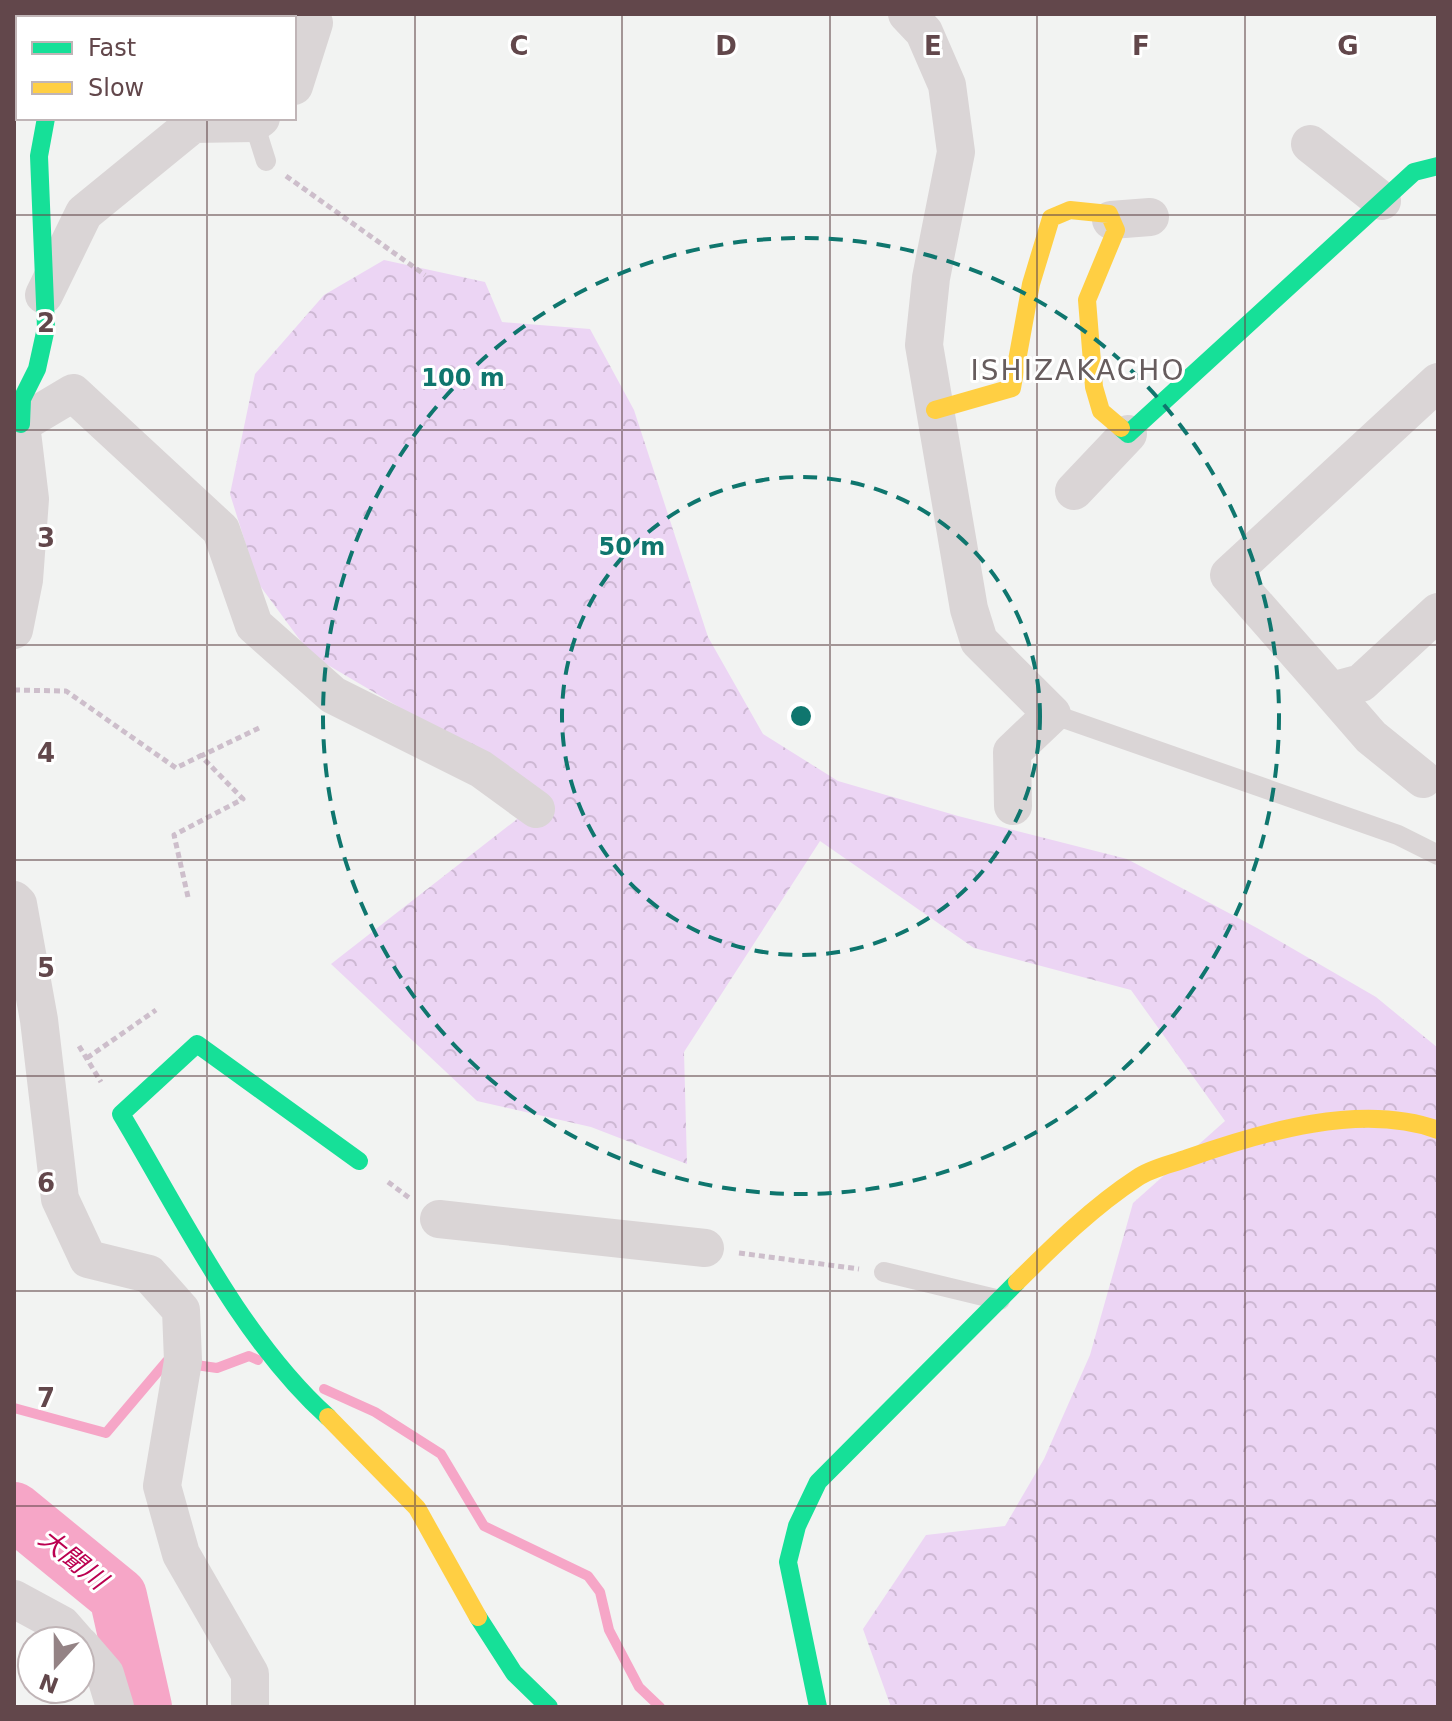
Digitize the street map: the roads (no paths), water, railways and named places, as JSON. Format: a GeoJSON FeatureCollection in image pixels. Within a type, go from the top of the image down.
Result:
{"type":"FeatureCollection","features":[{"type":"Feature","properties":{"kind":"street"},"geometry":{"type":"LineString","coordinates":[[907,14],[924,32],[947,85],[956,152],[931,278],[924,345],[969,609],[979,641],[1052,714],[1012,752],[1013,806]]}},
{"type":"Feature","properties":{"kind":"street"},"geometry":{"type":"LineString","coordinates":[[296,80],[317,18]]}},
{"type":"Feature","properties":{"kind":"street"},"geometry":{"type":"LineString","coordinates":[[14,630],[24,580],[30,499],[18,423],[22,399],[37,369],[46,328],[39,156],[46,120]]}},
{"type":"Feature","properties":{"kind":"street"},"geometry":{"type":"LineString","coordinates":[[44,295],[84,213],[193,124],[257,121]]}},
{"type":"Feature","properties":{"kind":"street"},"geometry":{"type":"LineString","coordinates":[[1310,144],[1382,201]]}},
{"type":"Feature","properties":{"kind":"street"},"geometry":{"type":"LineString","coordinates":[[1074,491],[1128,434],[1414,172],[1438,166]]}},
{"type":"Feature","properties":{"kind":"street"},"geometry":{"type":"LineString","coordinates":[[935,410],[1012,388],[1031,284],[1051,218],[1070,210],[1109,214],[1116,230],[1087,300],[1094,387],[1101,411],[1128,434]]}},
{"type":"Feature","properties":{"kind":"street"},"geometry":{"type":"LineString","coordinates":[[1111,220],[1150,217]]}},
{"type":"Feature","properties":{"kind":"street"},"geometry":{"type":"LineString","coordinates":[[1423,779],[1371,737],[1229,575],[1438,382]]}},
{"type":"Feature","properties":{"kind":"street"},"geometry":{"type":"LineString","coordinates":[[18,423],[73,393],[221,530],[254,625],[333,695],[481,769],[536,809]]}},
{"type":"Feature","properties":{"kind":"street"},"geometry":{"type":"LineString","coordinates":[[1331,691],[1361,683],[1438,612]]}},
{"type":"Feature","properties":{"kind":"street"},"geometry":{"type":"LineString","coordinates":[[14,900],[18,904],[39,1020],[60,1199],[88,1259],[149,1274],[181,1310],[181,1373],[162,1486],[181,1554],[250,1674],[250,1707]]}},
{"type":"Feature","properties":{"kind":"street"},"geometry":{"type":"LineString","coordinates":[[359,1161],[197,1044],[121,1114],[240,1311],[306,1397],[351,1437],[417,1508],[491,1641],[514,1673],[549,1707]]}},
{"type":"Feature","properties":{"kind":"street"},"geometry":{"type":"LineString","coordinates":[[818,1707],[788,1562],[797,1526],[818,1482],[1052,1247],[1139,1176],[1230,1143],[1321,1121],[1416,1122],[1438,1130]]}},
{"type":"Feature","properties":{"kind":"street"},"geometry":{"type":"LineString","coordinates":[[439,1219],[705,1248]]}},
{"type":"Feature","properties":{"kind":"street"},"geometry":{"type":"LineString","coordinates":[[14,1599],[62,1625]]}},
{"type":"Feature","properties":{"kind":"street"},"geometry":{"type":"LineString","coordinates":[[96,1664],[105,1674],[115,1707]]}},
{"type":"Feature","properties":{"kind":"lane"},"geometry":{"type":"LineString","coordinates":[[257,121],[266,161]]}},
{"type":"Feature","properties":{"kind":"lane"},"geometry":{"type":"LineString","coordinates":[[1052,714],[1398,835],[1438,855]]}},
{"type":"Feature","properties":{"kind":"lane"},"geometry":{"type":"LineString","coordinates":[[884,1272],[1000,1300]]}},
{"type":"Feature","properties":{"kind":"waterway"},"geometry":{"type":"LineString","coordinates":[[189,1364],[217,1368],[249,1356],[258,1360]]}},
{"type":"Feature","properties":{"kind":"waterway"},"geometry":{"type":"LineString","coordinates":[[14,1408],[106,1433],[167,1361],[173,1362]]}},
{"type":"Feature","properties":{"kind":"waterway"},"geometry":{"type":"LineString","coordinates":[[324,1389],[375,1412],[441,1454],[484,1526],[588,1576],[600,1592],[609,1630],[639,1687],[660,1707]]}},
{"type":"Feature","properties":{"kind":"waterway","name":"大聞川"},"geometry":{"type":"LineString","coordinates":[[14,1511],[118,1596],[143,1707]]}},
{"type":"Feature","properties":{"kind":"district","name":"ISHIZAKACHO"},"geometry":{"type":"Point","coordinates":[1078,370]}}]}
